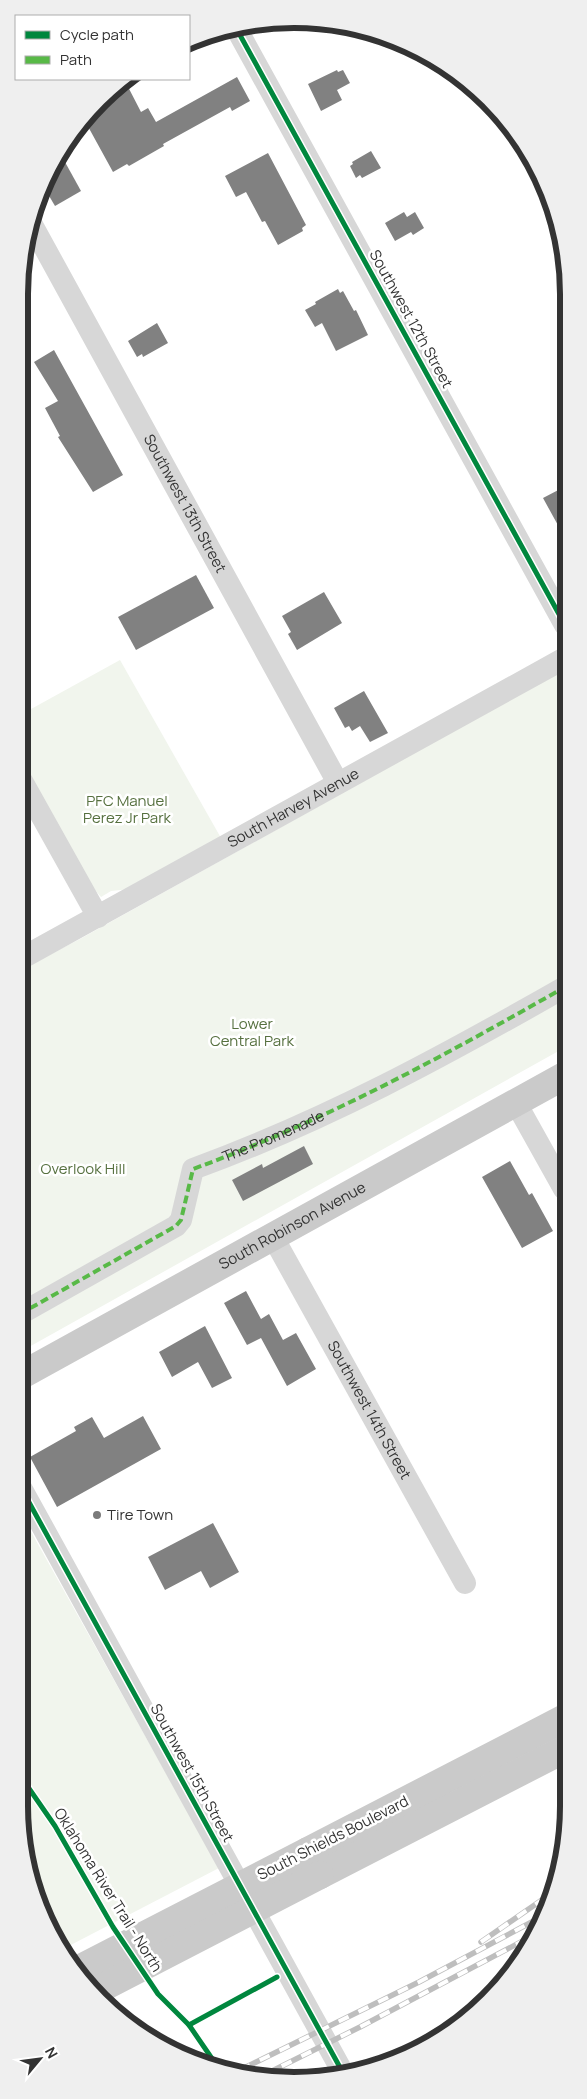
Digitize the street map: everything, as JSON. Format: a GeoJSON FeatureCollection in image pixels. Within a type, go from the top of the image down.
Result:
{"type":"FeatureCollection","features":[{"type":"Feature","properties":{"kind":"main road","name":"South Robinson Avenue"},"geometry":{"type":"LineString","coordinates":[[28,1372],[560,1078]]}},
{"type":"Feature","properties":{"kind":"main road","name":"South Shields Boulevard"},"geometry":{"type":"LineString","coordinates":[[82,1967],[560,1721]]}},
{"type":"Feature","properties":{"kind":"main road","name":"South Shields Boulevard"},"geometry":{"type":"LineString","coordinates":[[100,1989],[560,1752]]}},
{"type":"Feature","properties":{"kind":"street","name":"Southwest 12th Street"},"geometry":{"type":"LineString","coordinates":[[239,34],[560,616]]}},
{"type":"Feature","properties":{"kind":"street","name":"Southwest 13th Street"},"geometry":{"type":"LineString","coordinates":[[36,231],[338,783]]}},
{"type":"Feature","properties":{"kind":"street","name":"South Harvey Avenue"},"geometry":{"type":"LineString","coordinates":[[28,955],[560,661]]}},
{"type":"Feature","properties":{"kind":"street"},"geometry":{"type":"LineString","coordinates":[[28,792],[98,917]]}},
{"type":"Feature","properties":{"kind":"street","name":"The Promenade"},"geometry":{"type":"LineString","coordinates":[[28,1309],[176,1226],[181,1220],[193,1168],[269,1140],[340,1108],[466,1044],[560,989]]}},
{"type":"Feature","properties":{"kind":"street"},"geometry":{"type":"LineString","coordinates":[[516,1103],[560,1182]]}},
{"type":"Feature","properties":{"kind":"street","name":"Southwest 14th Street"},"geometry":{"type":"LineString","coordinates":[[273,1237],[465,1583]]}},
{"type":"Feature","properties":{"kind":"street","name":"Southwest 15th Street"},"geometry":{"type":"LineString","coordinates":[[28,1501],[340,2067]]}},
{"type":"Feature","properties":{"kind":"green space","name":"PFC Manuel Perez Jr Park"},"geometry":{"type":"Polygon","coordinates":[[[120,660],[221,838],[130,889],[111,891],[101,897],[90,884],[28,771],[28,711],[120,660]]]}},
{"type":"Feature","properties":{"kind":"green space","name":"Lower Central Park"},"geometry":{"type":"Polygon","coordinates":[[[560,672],[560,1050],[28,1348],[28,966],[80,939],[560,672]]]}},
{"type":"Feature","properties":{"kind":"green space"},"geometry":{"type":"Polygon","coordinates":[[[28,1526],[219,1868],[68,1946],[63,1939],[42,1891],[33,1857],[28,1823],[28,1526]]]}},
{"type":"Feature","properties":{"kind":"building"},"geometry":{"type":"Polygon","coordinates":[[[337,70],[338,72],[343,70],[350,83],[337,90],[342,100],[321,111],[308,84],[337,70]]]}},
{"type":"Feature","properties":{"kind":"building"},"geometry":{"type":"Polygon","coordinates":[[[237,77],[250,101],[232,111],[230,107],[163,144],[164,146],[129,166],[127,164],[113,172],[88,126],[105,105],[128,86],[141,112],[148,108],[156,122],[237,77]]]}},
{"type":"Feature","properties":{"kind":"building"},"geometry":{"type":"Polygon","coordinates":[[[371,151],[381,168],[362,178],[360,175],[356,178],[350,166],[353,164],[352,162],[371,151]]]}},
{"type":"Feature","properties":{"kind":"building"},"geometry":{"type":"Polygon","coordinates":[[[268,153],[306,225],[302,228],[303,231],[278,245],[265,221],[262,222],[246,192],[236,197],[225,176],[268,153]]]}},
{"type":"Feature","properties":{"kind":"building"},"geometry":{"type":"Polygon","coordinates":[[[63,159],[81,191],[55,206],[48,193],[63,159]]]}},
{"type":"Feature","properties":{"kind":"building"},"geometry":{"type":"Polygon","coordinates":[[[404,212],[407,217],[415,212],[424,228],[413,235],[411,232],[395,241],[385,223],[404,212]]]}},
{"type":"Feature","properties":{"kind":"building"},"geometry":{"type":"Polygon","coordinates":[[[338,289],[340,293],[343,291],[354,311],[356,310],[368,335],[336,351],[322,323],[315,327],[305,310],[338,289]]]}},
{"type":"Feature","properties":{"kind":"building"},"geometry":{"type":"Polygon","coordinates":[[[157,323],[168,343],[143,357],[142,354],[137,357],[128,341],[157,323]]]}},
{"type":"Feature","properties":{"kind":"building"},"geometry":{"type":"Polygon","coordinates":[[[54,350],[123,475],[93,492],[58,437],[60,436],[45,408],[58,401],[34,362],[54,350]]]}},
{"type":"Feature","properties":{"kind":"building"},"geometry":{"type":"Polygon","coordinates":[[[560,489],[560,529],[543,498],[560,489]]]}},
{"type":"Feature","properties":{"kind":"building"},"geometry":{"type":"Polygon","coordinates":[[[196,575],[214,608],[136,650],[118,617],[196,575]]]}},
{"type":"Feature","properties":{"kind":"building"},"geometry":{"type":"Polygon","coordinates":[[[324,592],[342,623],[297,650],[288,634],[291,632],[282,616],[324,592]]]}},
{"type":"Feature","properties":{"kind":"building"},"geometry":{"type":"Polygon","coordinates":[[[364,691],[388,733],[370,742],[360,726],[352,731],[349,726],[345,728],[334,708],[364,691]]]}},
{"type":"Feature","properties":{"kind":"building"},"geometry":{"type":"Polygon","coordinates":[[[304,1146],[313,1164],[243,1201],[232,1180],[262,1164],[263,1168],[304,1146]]]}},
{"type":"Feature","properties":{"kind":"building"},"geometry":{"type":"Polygon","coordinates":[[[510,1161],[529,1195],[532,1193],[553,1231],[522,1248],[482,1177],[510,1161]]]}},
{"type":"Feature","properties":{"kind":"building"},"geometry":{"type":"Polygon","coordinates":[[[246,1291],[261,1319],[269,1314],[283,1340],[296,1333],[316,1369],[287,1386],[261,1338],[247,1345],[224,1303],[246,1291]]]}},
{"type":"Feature","properties":{"kind":"building"},"geometry":{"type":"Polygon","coordinates":[[[205,1326],[232,1378],[212,1388],[198,1362],[172,1377],[159,1352],[205,1326]]]}},
{"type":"Feature","properties":{"kind":"building"},"geometry":{"type":"Polygon","coordinates":[[[143,1416],[161,1449],[57,1507],[30,1457],[76,1431],[74,1427],[92,1417],[104,1438],[143,1416]]]}},
{"type":"Feature","properties":{"kind":"building"},"geometry":{"type":"Polygon","coordinates":[[[213,1523],[239,1572],[210,1588],[201,1571],[165,1590],[148,1557],[213,1523]]]}},
{"type":"Feature","properties":{"kind":"railway"},"geometry":{"type":"LineString","coordinates":[[481,1942],[542,1900]]}},
{"type":"Feature","properties":{"kind":"railway"},"geometry":{"type":"LineString","coordinates":[[247,2067],[419,1982],[533,1921]]}},
{"type":"Feature","properties":{"kind":"railway"},"geometry":{"type":"LineString","coordinates":[[273,2071],[523,1941]]}},
{"type":"Feature","properties":{"kind":"marked path"},"geometry":{"type":"LineString","coordinates":[[28,1309],[176,1226],[181,1220],[193,1169],[337,1109],[474,1038],[560,990]]}},
{"type":"Feature","properties":{"kind":"cycle path"},"geometry":{"type":"LineString","coordinates":[[239,34],[560,616]]}},
{"type":"Feature","properties":{"kind":"cycle path"},"geometry":{"type":"LineString","coordinates":[[28,1501],[340,2067]]}},
{"type":"Feature","properties":{"kind":"cycle path","name":"Oklahoma River Trail - North"},"geometry":{"type":"LineString","coordinates":[[28,1787],[55,1826],[113,1927],[158,1994],[189,2025],[212,2058]]}},
{"type":"Feature","properties":{"kind":"cycle path"},"geometry":{"type":"LineString","coordinates":[[189,2025],[277,1977]]}},
{"type":"Feature","properties":{"kind":"place","name":"Tire Town"},"geometry":{"type":"Point","coordinates":[97,1515]}},
{"type":"Feature","properties":{"kind":"park label","name":"Overlook Hill"},"geometry":{"type":"Point","coordinates":[83,1169]}}]}
